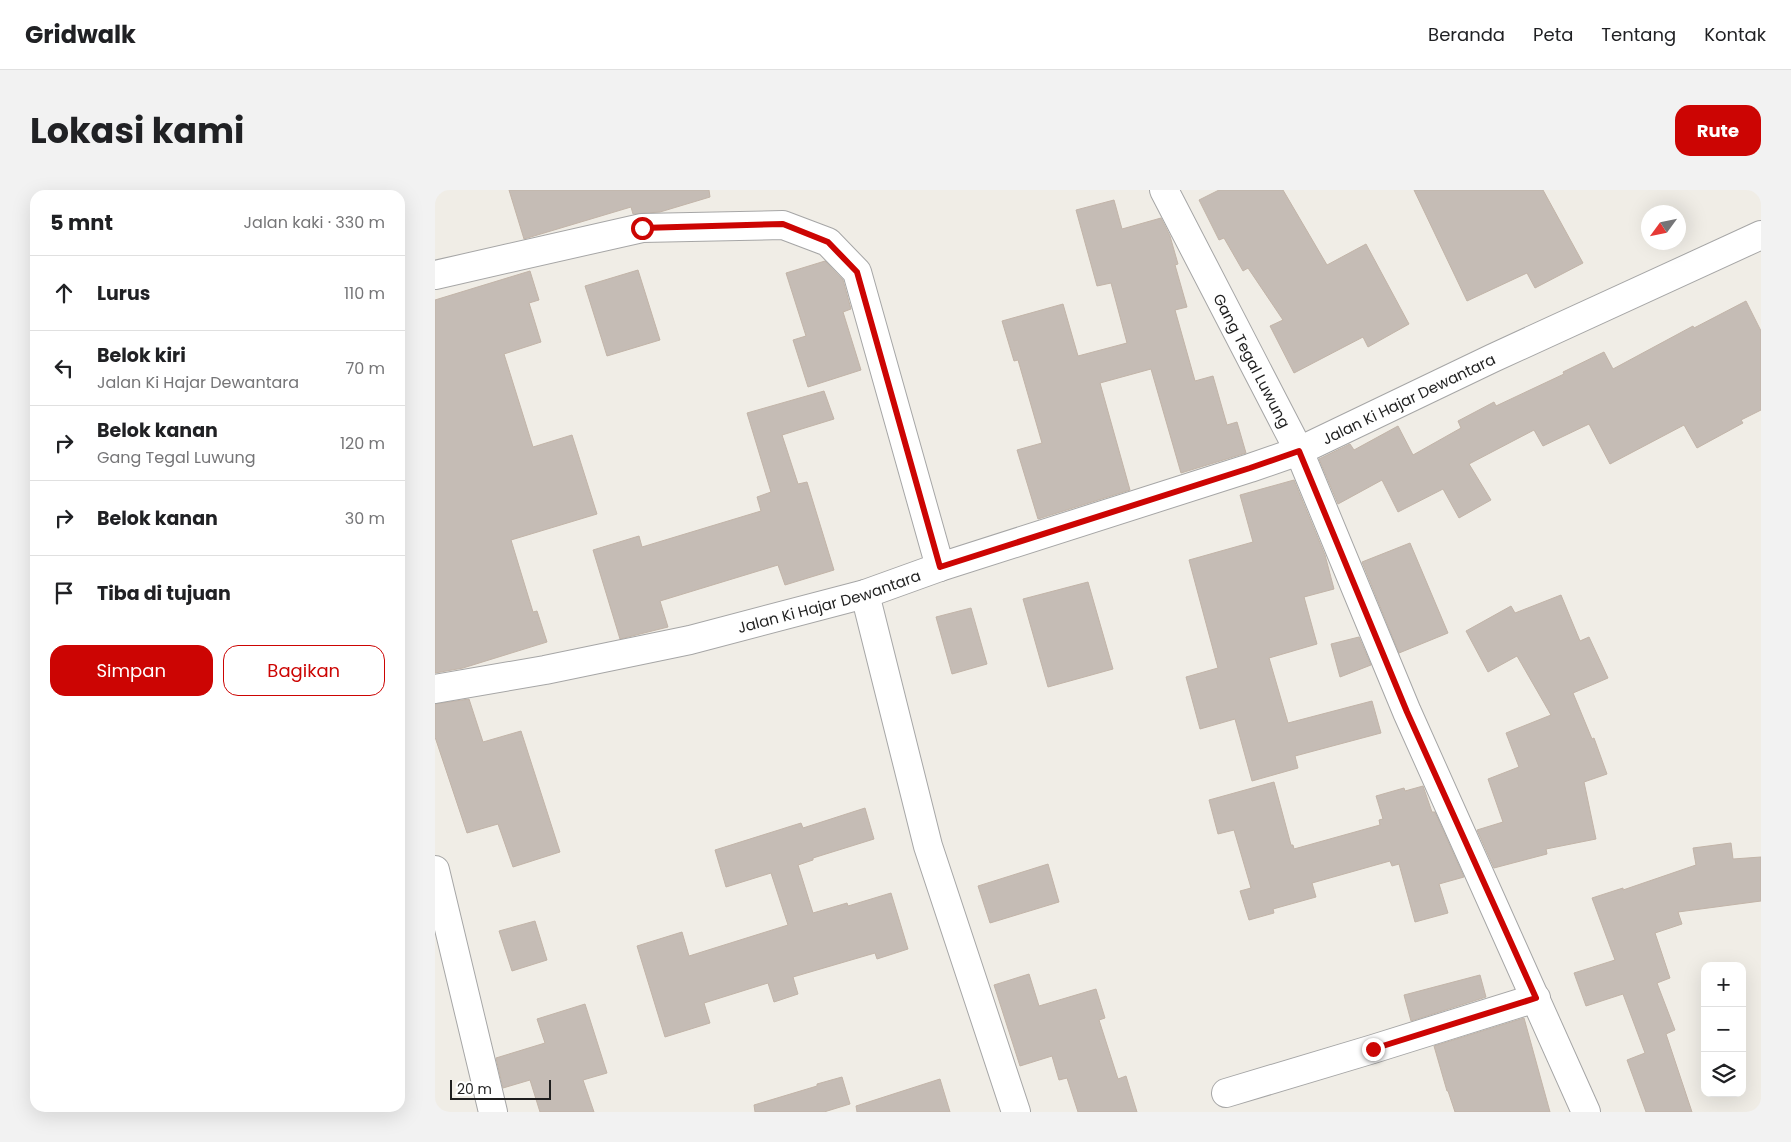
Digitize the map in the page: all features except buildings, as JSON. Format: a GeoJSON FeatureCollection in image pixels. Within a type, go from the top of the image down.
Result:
{"type":"FeatureCollection","features":[{"type":"Feature","properties":{"kind":"street","name":"Gang Tegal Luwung"},"geometry":{"type":"LineString","coordinates":[[1165,190],[1299,451],[1407,712],[1536,998],[1585,1112]]}},
{"type":"Feature","properties":{"kind":"street"},"geometry":{"type":"LineString","coordinates":[[435,276],[642,228],[783,224],[828,242],[857,272],[940,567]]}},
{"type":"Feature","properties":{"kind":"street","name":"Jalan Ki Hajar Dewantara"},"geometry":{"type":"LineString","coordinates":[[435,688],[545,670],[690,640],[865,594],[940,567],[1250,468],[1299,451],[1502,354],[1761,235]]}},
{"type":"Feature","properties":{"kind":"street"},"geometry":{"type":"LineString","coordinates":[[865,594],[928,846],[1016,1112]]}},
{"type":"Feature","properties":{"kind":"street"},"geometry":{"type":"LineString","coordinates":[[435,870],[442,925],[493,1112]]}},
{"type":"Feature","properties":{"kind":"street"},"geometry":{"type":"LineString","coordinates":[[1226,1093],[1536,998]]}},
{"type":"Feature","properties":{"kind":"route"},"geometry":{"type":"LineString","coordinates":[[642,228],[783,224],[828,242],[857,272],[940,567],[1299,451],[1407,712],[1536,998],[1373,1049]]}}]}
